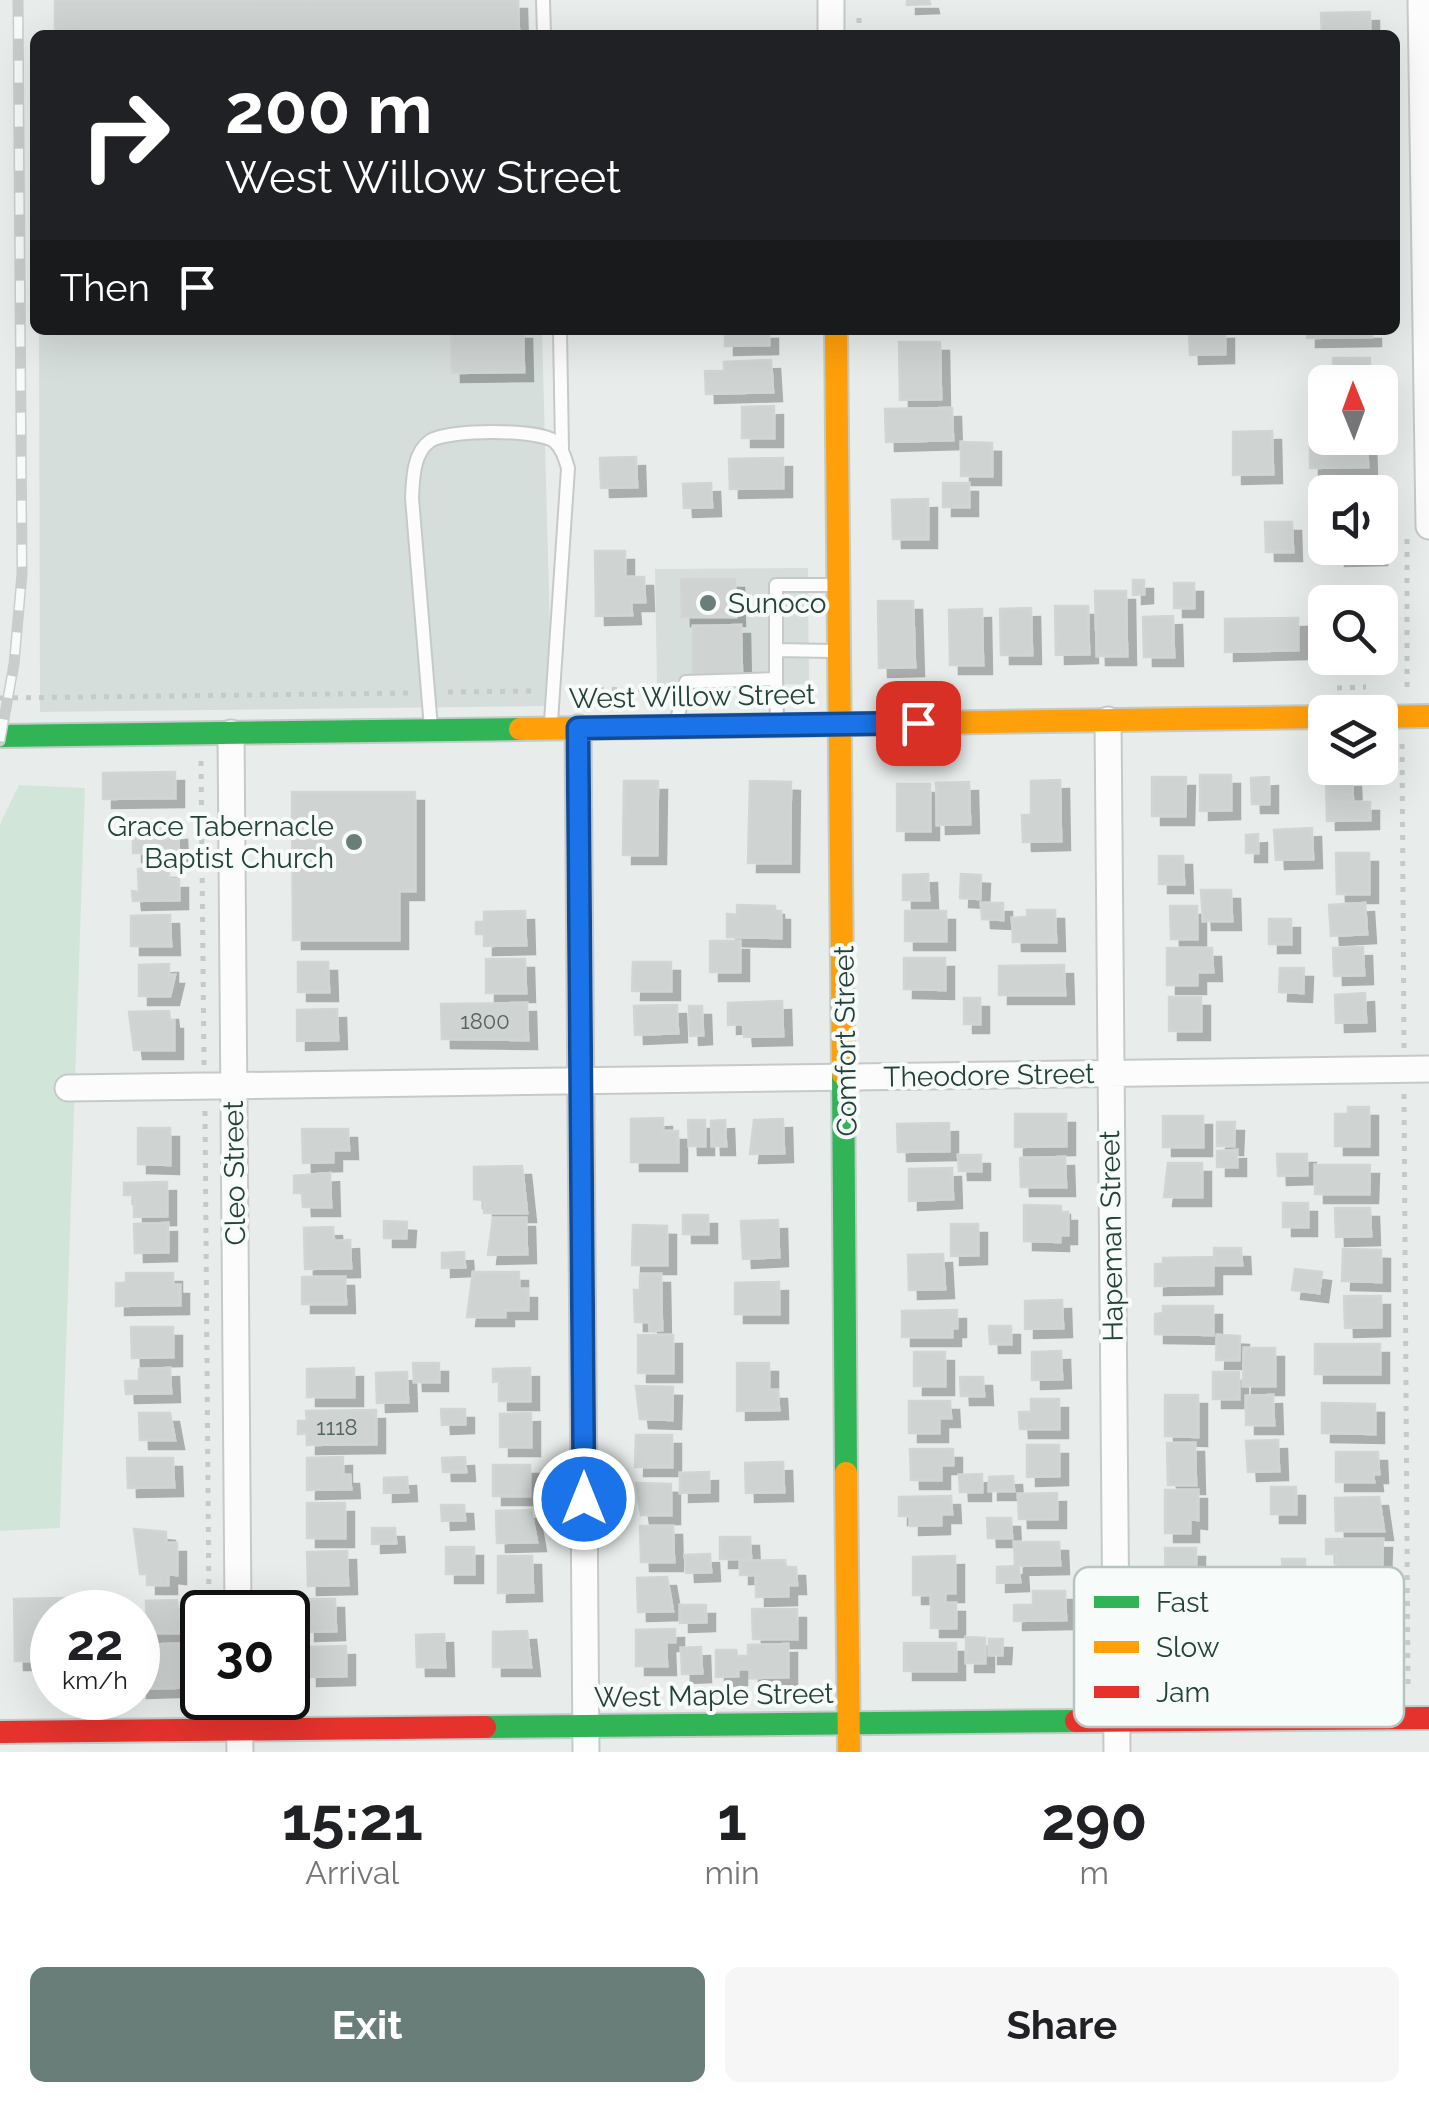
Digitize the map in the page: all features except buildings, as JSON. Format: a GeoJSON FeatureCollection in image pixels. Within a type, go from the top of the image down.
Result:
{"type":"FeatureCollection","features":[{"type":"Feature","properties":{"kind":"street"},"geometry":{"type":"LineString","coordinates":[[831,0],[832,30]]}},
{"type":"Feature","properties":{"kind":"street"},"geometry":{"type":"LineString","coordinates":[[1421,0],[1429,526]]}},
{"type":"Feature","properties":{"kind":"street","name":"Comfort Street"},"geometry":{"type":"LineString","coordinates":[[836,335],[849,1752]]}},
{"type":"Feature","properties":{"kind":"street"},"geometry":{"type":"LineString","coordinates":[[1398,716],[1429,716]]}},
{"type":"Feature","properties":{"kind":"street","name":"West Willow Street"},"geometry":{"type":"LineString","coordinates":[[0,736],[231,745],[432,730],[1308,717]]}},
{"type":"Feature","properties":{"kind":"street","name":"Hapeman Street"},"geometry":{"type":"LineString","coordinates":[[1108,720],[1114,1567]]}},
{"type":"Feature","properties":{"kind":"street"},"geometry":{"type":"LineString","coordinates":[[578,728],[586,1739]]}},
{"type":"Feature","properties":{"kind":"street","name":"Cleo Street"},"geometry":{"type":"LineString","coordinates":[[231,745],[238,1590]]}},
{"type":"Feature","properties":{"kind":"street","name":"Theodore Street"},"geometry":{"type":"LineString","coordinates":[[68,1088],[1416,1069]]}},
{"type":"Feature","properties":{"kind":"street","name":"West Maple Street"},"geometry":{"type":"LineString","coordinates":[[0,1732],[240,1741],[586,1739],[849,1723],[1074,1721]]}},
{"type":"Feature","properties":{"kind":"lane"},"geometry":{"type":"LineString","coordinates":[[543,0],[544,30]]}},
{"type":"Feature","properties":{"kind":"lane"},"geometry":{"type":"LineString","coordinates":[[551,728],[568,468],[562,450],[560,335]]}},
{"type":"Feature","properties":{"kind":"lane"},"geometry":{"type":"LineString","coordinates":[[432,730],[412,498],[414,464],[430,441],[455,434],[537,433],[562,450]]}},
{"type":"Feature","properties":{"kind":"lane"},"geometry":{"type":"LineString","coordinates":[[778,726],[776,585],[840,585]]}},
{"type":"Feature","properties":{"kind":"lane"},"geometry":{"type":"LineString","coordinates":[[776,650],[841,651]]}},
{"type":"Feature","properties":{"kind":"lane"},"geometry":{"type":"LineString","coordinates":[[676,727],[686,682],[776,680]]}},
{"type":"Feature","properties":{"kind":"path"},"geometry":{"type":"LineString","coordinates":[[1402,743],[1416,1069],[1419,1718]]}},
{"type":"Feature","properties":{"kind":"path"},"geometry":{"type":"LineString","coordinates":[[209,1590],[201,758],[231,745]]}},
{"type":"Feature","properties":{"kind":"shaded area"},"geometry":{"type":"Polygon","coordinates":[[[39,335],[542,335],[552,706],[40,712],[39,335]]]}},
{"type":"Feature","properties":{"kind":"shaded area"},"geometry":{"type":"Polygon","coordinates":[[[808,568],[809,684],[657,687],[655,569],[808,568]]]}},
{"type":"Feature","properties":{"kind":"green space"},"geometry":{"type":"Polygon","coordinates":[[[19,785],[85,788],[60,1528],[0,1531],[0,824],[19,785]]]}},
{"type":"Feature","properties":{"kind":"railway"},"geometry":{"type":"LineString","coordinates":[[0,741],[14,664],[22,574],[18,0]]}},
{"type":"Feature","properties":{"kind":"traffic: fast"},"geometry":{"type":"LineString","coordinates":[[0,736],[520,729]]}},
{"type":"Feature","properties":{"kind":"traffic: fast"},"geometry":{"type":"LineString","coordinates":[[843,1074],[846,1473]]}},
{"type":"Feature","properties":{"kind":"traffic: fast"},"geometry":{"type":"LineString","coordinates":[[485,1727],[1074,1721]]}},
{"type":"Feature","properties":{"kind":"traffic: slow"},"geometry":{"type":"LineString","coordinates":[[836,335],[843,1074]]}},
{"type":"Feature","properties":{"kind":"traffic: slow"},"geometry":{"type":"LineString","coordinates":[[1398,717],[1429,716]]}},
{"type":"Feature","properties":{"kind":"traffic: slow"},"geometry":{"type":"LineString","coordinates":[[520,729],[1308,717]]}},
{"type":"Feature","properties":{"kind":"traffic: slow"},"geometry":{"type":"LineString","coordinates":[[846,1473],[849,1752]]}},
{"type":"Feature","properties":{"kind":"traffic: jam"},"geometry":{"type":"LineString","coordinates":[[1404,1718],[1429,1718]]}},
{"type":"Feature","properties":{"kind":"traffic: jam"},"geometry":{"type":"LineString","coordinates":[[0,1732],[485,1727]]}},
{"type":"Feature","properties":{"kind":"place","name":"Sunoco"},"geometry":{"type":"Point","coordinates":[708,603]}},
{"type":"Feature","properties":{"kind":"place","name":"Grace Tabernacle Baptist Church"},"geometry":{"type":"Point","coordinates":[354,842]}},
{"type":"Feature","properties":{"kind":"route"},"geometry":{"type":"LineString","coordinates":[[584,1499],[578,728],[918,723]]}}]}
